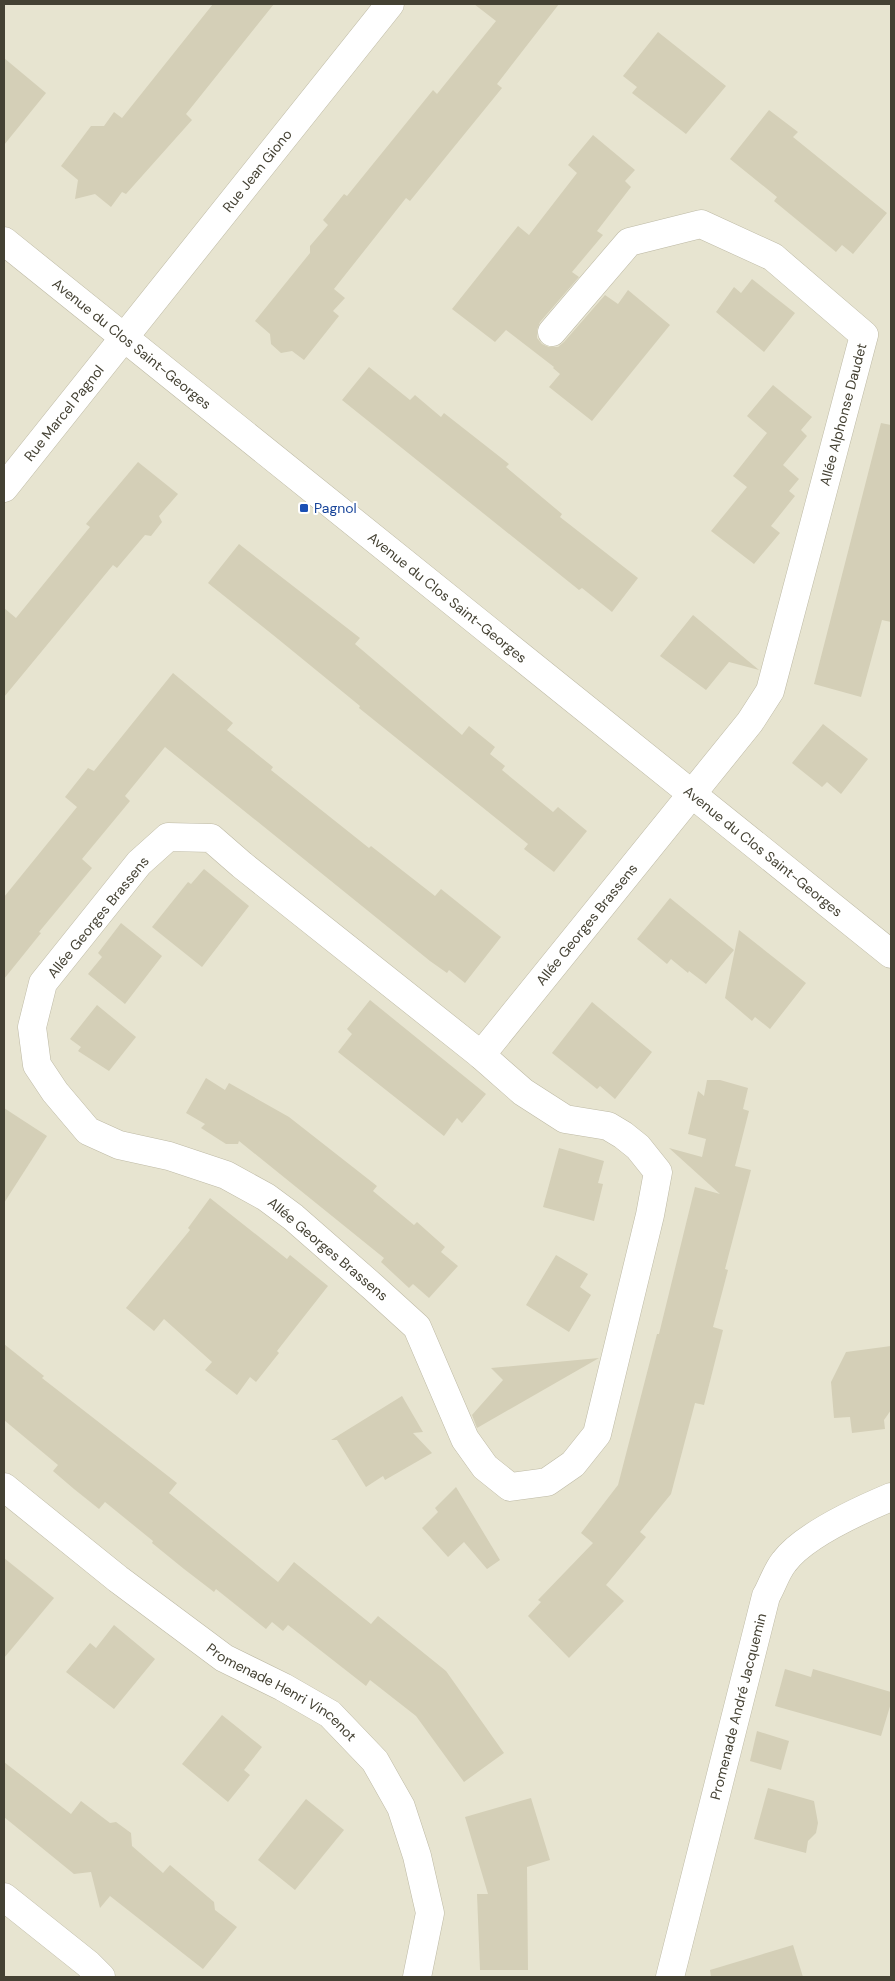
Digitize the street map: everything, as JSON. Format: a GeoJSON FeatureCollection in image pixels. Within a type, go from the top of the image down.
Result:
{"type":"FeatureCollection","features":[{"type":"Feature","properties":{"kind":"street","name":"Rue Jean Giono"},"geometry":{"type":"LineString","coordinates":[[124,338],[390,4]]}},
{"type":"Feature","properties":{"kind":"street","name":"Allée Alphonse Daudet"},"geometry":{"type":"LineString","coordinates":[[552,332],[629,242],[702,224],[773,257],[864,335],[770,691],[750,722],[692,794]]}},
{"type":"Feature","properties":{"kind":"street","name":"Avenue du Clos Saint-Georges"},"geometry":{"type":"LineString","coordinates":[[4,241],[891,954]]}},
{"type":"Feature","properties":{"kind":"street","name":"Rue Marcel Pagnol"},"geometry":{"type":"LineString","coordinates":[[4,488],[124,338]]}},
{"type":"Feature","properties":{"kind":"street","name":"Allée Georges Brassens"},"geometry":{"type":"LineString","coordinates":[[481,1055],[692,794]]}},
{"type":"Feature","properties":{"kind":"street","name":"Allée Georges Brassens"},"geometry":{"type":"LineString","coordinates":[[168,837],[212,838],[242,865],[481,1055],[524,1092],[565,1119],[608,1126],[623,1134],[638,1147],[658,1172],[650,1215],[597,1434],[573,1464],[547,1482],[510,1486],[485,1467],[465,1439],[417,1327],[293,1217],[266,1197],[226,1175],[169,1156],[118,1146],[88,1131],[54,1092],[38,1065],[32,1027],[43,983],[139,863],[168,837]]}},
{"type":"Feature","properties":{"kind":"street","name":"Promenade Henri Vincenot"},"geometry":{"type":"LineString","coordinates":[[4,1488],[118,1579],[224,1658],[283,1687],[330,1714],[375,1761],[401,1807],[417,1856],[430,1913],[417,1977]]}},
{"type":"Feature","properties":{"kind":"street","name":"Promenade André Jacquemin"},"geometry":{"type":"LineString","coordinates":[[670,1977],[766,1596],[784,1562],[808,1540],[857,1511],[891,1497]]}},
{"type":"Feature","properties":{"kind":"street"},"geometry":{"type":"LineString","coordinates":[[4,1897],[88,1964],[101,1977]]}},
{"type":"Feature","properties":{"kind":"shaded area"},"geometry":{"type":"Polygon","coordinates":[[[4,4],[891,4],[891,1977],[4,1977],[4,4]]]}},
{"type":"Feature","properties":{"kind":"building"},"geometry":{"type":"Polygon","coordinates":[[[213,4],[274,4],[186,114],[192,120],[126,194],[122,192],[111,207],[95,194],[75,199],[78,180],[61,166],[91,126],[104,126],[114,112],[122,118],[213,4]]]}},
{"type":"Feature","properties":{"kind":"building"},"geometry":{"type":"Polygon","coordinates":[[[474,4],[559,4],[497,84],[502,88],[410,201],[406,198],[334,289],[345,298],[333,311],[339,316],[304,360],[292,351],[281,353],[271,344],[270,334],[255,321],[310,253],[310,246],[328,225],[323,220],[344,194],[347,196],[433,90],[437,94],[496,21],[474,4]]]}},
{"type":"Feature","properties":{"kind":"building"},"geometry":{"type":"Polygon","coordinates":[[[658,32],[726,86],[686,134],[632,93],[637,87],[623,76],[658,32]]]}},
{"type":"Feature","properties":{"kind":"building"},"geometry":{"type":"Polygon","coordinates":[[[4,58],[46,93],[4,145],[4,58]]]}},
{"type":"Feature","properties":{"kind":"building"},"geometry":{"type":"Polygon","coordinates":[[[769,110],[798,132],[793,137],[887,213],[853,254],[842,245],[836,252],[774,201],[777,197],[730,159],[769,110]]]}},
{"type":"Feature","properties":{"kind":"building"},"geometry":{"type":"Polygon","coordinates":[[[593,135],[635,170],[625,181],[631,187],[597,231],[603,235],[572,272],[579,277],[540,322],[537,338],[542,344],[549,347],[558,347],[605,295],[618,304],[628,290],[670,325],[592,421],[549,387],[560,374],[554,367],[506,330],[495,342],[452,309],[518,226],[529,235],[577,173],[568,165],[593,135]]]}},
{"type":"Feature","properties":{"kind":"building"},"geometry":{"type":"Polygon","coordinates":[[[752,279],[795,313],[764,352],[716,312],[734,287],[741,293],[752,279]]]}},
{"type":"Feature","properties":{"kind":"building"},"geometry":{"type":"Polygon","coordinates":[[[369,367],[410,400],[415,395],[441,417],[444,413],[509,464],[506,467],[562,514],[560,517],[638,578],[612,612],[582,588],[579,590],[342,400],[369,367]]]}},
{"type":"Feature","properties":{"kind":"building"},"geometry":{"type":"Polygon","coordinates":[[[773,385],[812,417],[801,430],[807,436],[783,465],[799,479],[789,491],[795,496],[771,526],[780,533],[754,564],[711,531],[747,487],[733,476],[767,433],[747,416],[773,385]]]}},
{"type":"Feature","properties":{"kind":"building"},"geometry":{"type":"Polygon","coordinates":[[[881,423],[891,425],[891,622],[882,620],[861,697],[814,684],[881,423]]]}},
{"type":"Feature","properties":{"kind":"building"},"geometry":{"type":"Polygon","coordinates":[[[138,462],[178,494],[159,516],[162,522],[151,536],[145,535],[117,568],[113,565],[4,697],[4,608],[16,618],[90,527],[86,524],[138,462]]]}},
{"type":"Feature","properties":{"kind":"building"},"geometry":{"type":"Polygon","coordinates":[[[239,544],[360,638],[355,644],[462,735],[469,726],[495,747],[490,754],[505,766],[502,770],[553,812],[558,807],[587,831],[554,872],[524,849],[528,844],[208,583],[239,544]]]}},
{"type":"Feature","properties":{"kind":"building"},"geometry":{"type":"Polygon","coordinates":[[[693,615],[759,670],[729,662],[706,690],[660,656],[693,615]]]}},
{"type":"Feature","properties":{"kind":"building"},"geometry":{"type":"Polygon","coordinates":[[[173,673],[233,723],[227,730],[273,767],[271,770],[369,848],[371,846],[435,896],[441,889],[501,937],[465,983],[449,970],[447,973],[430,961],[165,747],[125,796],[130,801],[82,859],[92,868],[39,932],[41,933],[4,979],[4,897],[77,807],[65,797],[88,768],[94,771],[173,673]]]}},
{"type":"Feature","properties":{"kind":"building"},"geometry":{"type":"Polygon","coordinates":[[[823,724],[868,759],[841,794],[827,782],[822,787],[792,763],[823,724]]]}},
{"type":"Feature","properties":{"kind":"building"},"geometry":{"type":"Polygon","coordinates":[[[204,869],[249,906],[202,967],[152,927],[188,882],[191,884],[204,869]]]}},
{"type":"Feature","properties":{"kind":"building"},"geometry":{"type":"Polygon","coordinates":[[[670,898],[734,950],[706,984],[689,971],[688,973],[671,959],[667,964],[637,939],[670,898]]]}},
{"type":"Feature","properties":{"kind":"building"},"geometry":{"type":"Polygon","coordinates":[[[121,923],[162,956],[125,1004],[88,974],[102,957],[98,953],[121,923]]]}},
{"type":"Feature","properties":{"kind":"building"},"geometry":{"type":"Polygon","coordinates":[[[739,930],[806,983],[770,1029],[755,1017],[752,1021],[725,998],[739,930]]]}},
{"type":"Feature","properties":{"kind":"building"},"geometry":{"type":"Polygon","coordinates":[[[370,1000],[486,1094],[462,1123],[457,1118],[444,1136],[338,1052],[352,1034],[347,1029],[370,1000]]]}},
{"type":"Feature","properties":{"kind":"building"},"geometry":{"type":"Polygon","coordinates":[[[592,1002],[652,1052],[615,1099],[600,1086],[597,1089],[552,1053],[592,1002]]]}},
{"type":"Feature","properties":{"kind":"building"},"geometry":{"type":"Polygon","coordinates":[[[97,1005],[136,1037],[109,1071],[78,1051],[81,1047],[70,1039],[97,1005]]]}},
{"type":"Feature","properties":{"kind":"building"},"geometry":{"type":"Polygon","coordinates":[[[206,1078],[225,1090],[229,1083],[289,1117],[377,1186],[373,1191],[414,1225],[417,1222],[445,1247],[441,1252],[458,1266],[429,1298],[413,1284],[409,1288],[381,1262],[384,1258],[239,1141],[238,1144],[226,1144],[201,1128],[205,1124],[186,1113],[206,1078]]]}},
{"type":"Feature","properties":{"kind":"building"},"geometry":{"type":"Polygon","coordinates":[[[707,1080],[720,1080],[748,1088],[743,1109],[749,1111],[735,1166],[751,1170],[725,1269],[728,1270],[713,1327],[723,1330],[704,1405],[695,1403],[671,1494],[640,1532],[646,1537],[606,1585],[624,1601],[569,1658],[528,1616],[541,1602],[538,1600],[593,1543],[581,1533],[618,1485],[657,1334],[659,1334],[695,1187],[720,1194],[669,1148],[702,1157],[706,1139],[688,1134],[698,1091],[704,1096],[707,1080]]]}},
{"type":"Feature","properties":{"kind":"building"},"geometry":{"type":"Polygon","coordinates":[[[4,1108],[47,1136],[4,1203],[4,1108]]]}},
{"type":"Feature","properties":{"kind":"building"},"geometry":{"type":"Polygon","coordinates":[[[559,1148],[604,1161],[598,1183],[603,1184],[594,1221],[543,1207],[559,1148]]]}},
{"type":"Feature","properties":{"kind":"building"},"geometry":{"type":"Polygon","coordinates":[[[210,1198],[287,1259],[290,1255],[328,1286],[277,1351],[279,1353],[256,1382],[250,1377],[237,1395],[205,1370],[212,1362],[164,1319],[154,1331],[126,1308],[190,1230],[188,1228],[210,1198]]]}},
{"type":"Feature","properties":{"kind":"building"},"geometry":{"type":"Polygon","coordinates":[[[556,1255],[588,1274],[580,1287],[591,1295],[569,1332],[526,1305],[556,1255]]]}},
{"type":"Feature","properties":{"kind":"building"},"geometry":{"type":"Polygon","coordinates":[[[4,1344],[44,1376],[42,1378],[177,1483],[169,1493],[278,1582],[294,1562],[371,1624],[378,1616],[446,1671],[504,1753],[464,1782],[416,1716],[370,1680],[366,1686],[288,1625],[283,1631],[272,1622],[266,1629],[216,1589],[214,1592],[184,1569],[105,1502],[99,1509],[74,1489],[53,1471],[58,1465],[4,1420],[4,1344]]]}},
{"type":"Feature","properties":{"kind":"building"},"geometry":{"type":"Polygon","coordinates":[[[891,1346],[891,1410],[884,1420],[885,1429],[852,1433],[850,1417],[834,1418],[831,1382],[846,1352],[891,1346]]]}},
{"type":"Feature","properties":{"kind":"building"},"geometry":{"type":"Polygon","coordinates":[[[599,1358],[477,1428],[472,1415],[503,1380],[491,1368],[599,1358]]]}},
{"type":"Feature","properties":{"kind":"building"},"geometry":{"type":"Polygon","coordinates":[[[402,1396],[423,1432],[413,1433],[432,1453],[385,1480],[383,1476],[366,1487],[337,1440],[331,1440],[402,1396]]]}},
{"type":"Feature","properties":{"kind":"building"},"geometry":{"type":"Polygon","coordinates":[[[456,1487],[500,1560],[487,1569],[464,1542],[448,1557],[422,1528],[438,1512],[435,1508],[456,1487]]]}},
{"type":"Feature","properties":{"kind":"building"},"geometry":{"type":"Polygon","coordinates":[[[4,1558],[54,1598],[4,1658],[4,1558]]]}},
{"type":"Feature","properties":{"kind":"building"},"geometry":{"type":"Polygon","coordinates":[[[114,1625],[155,1659],[114,1709],[66,1672],[90,1643],[96,1648],[114,1625]]]}},
{"type":"Feature","properties":{"kind":"building"},"geometry":{"type":"Polygon","coordinates":[[[785,1669],[811,1677],[813,1669],[891,1692],[891,1703],[881,1736],[775,1706],[785,1669]]]}},
{"type":"Feature","properties":{"kind":"building"},"geometry":{"type":"Polygon","coordinates":[[[222,1715],[262,1747],[244,1770],[250,1775],[228,1802],[182,1764],[222,1715]]]}},
{"type":"Feature","properties":{"kind":"building"},"geometry":{"type":"Polygon","coordinates":[[[757,1731],[789,1741],[781,1770],[750,1761],[757,1731]]]}},
{"type":"Feature","properties":{"kind":"building"},"geometry":{"type":"Polygon","coordinates":[[[4,1762],[71,1814],[81,1801],[110,1823],[116,1822],[131,1833],[132,1846],[163,1873],[170,1865],[214,1902],[215,1910],[237,1927],[203,1969],[110,1896],[100,1908],[91,1872],[74,1874],[4,1817],[4,1762]]]}},
{"type":"Feature","properties":{"kind":"building"},"geometry":{"type":"Polygon","coordinates":[[[768,1788],[814,1801],[818,1823],[816,1833],[808,1841],[806,1853],[754,1839],[768,1788]]]}},
{"type":"Feature","properties":{"kind":"building"},"geometry":{"type":"Polygon","coordinates":[[[531,1798],[550,1860],[527,1867],[528,1970],[480,1970],[477,1894],[488,1894],[465,1817],[531,1798]]]}},
{"type":"Feature","properties":{"kind":"building"},"geometry":{"type":"Polygon","coordinates":[[[306,1799],[344,1830],[295,1890],[258,1860],[306,1799]]]}},
{"type":"Feature","properties":{"kind":"building"},"geometry":{"type":"Polygon","coordinates":[[[793,1945],[803,1977],[711,1977],[710,1970],[793,1945]]]}},
{"type":"Feature","properties":{"kind":"place","name":"Pagnol"},"geometry":{"type":"Point","coordinates":[304,508]}}]}
